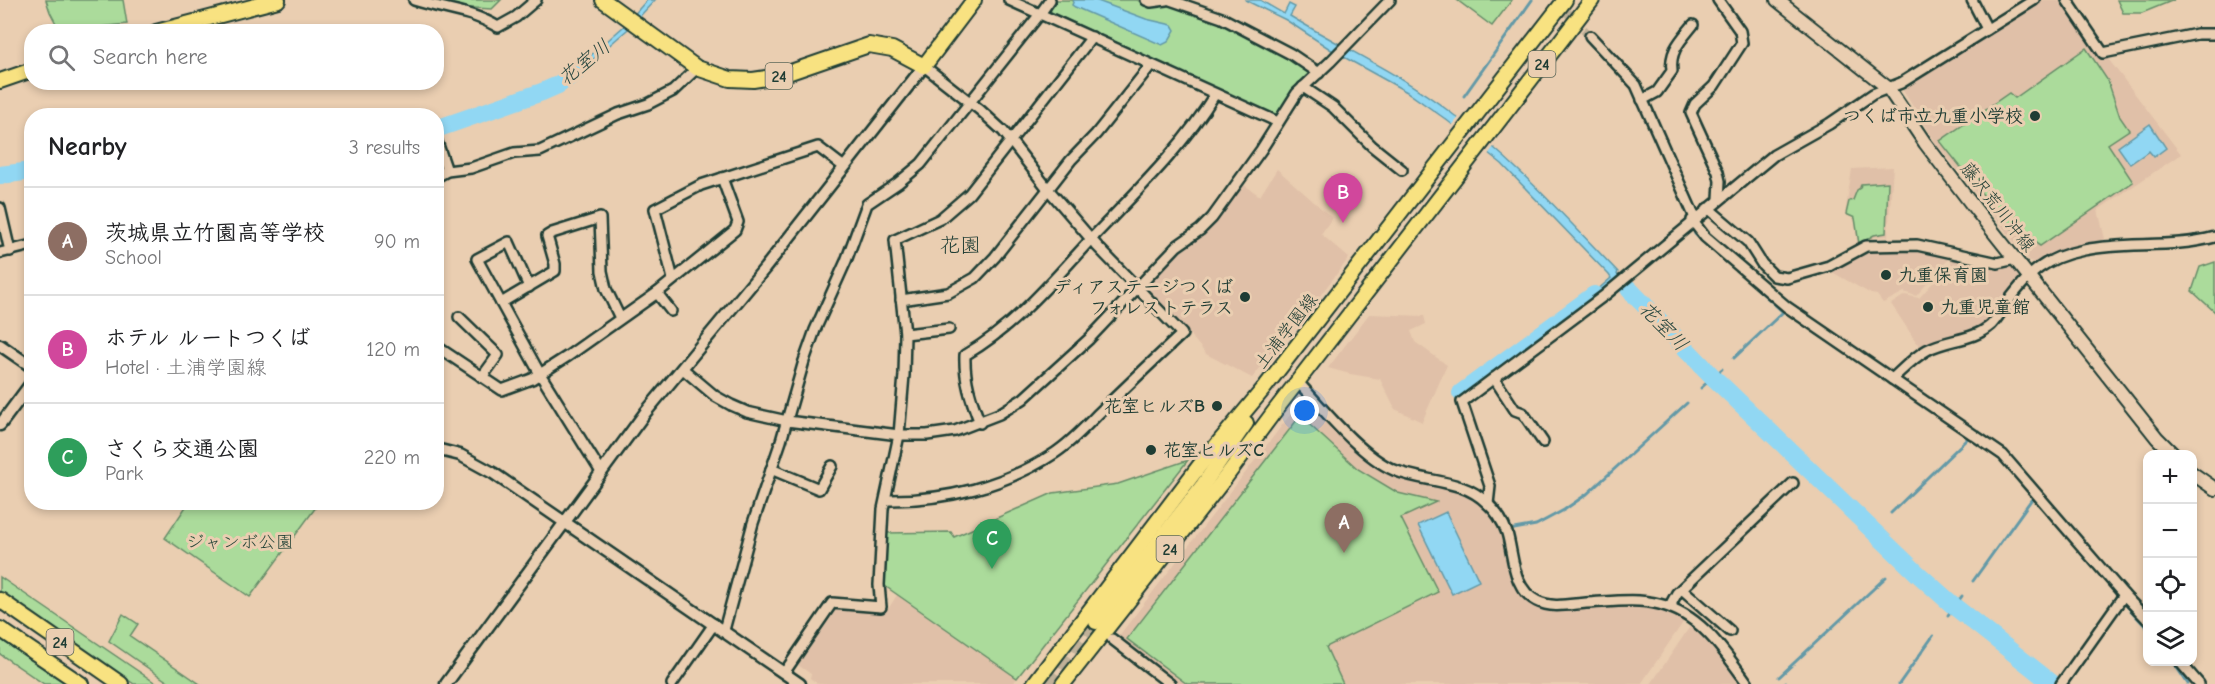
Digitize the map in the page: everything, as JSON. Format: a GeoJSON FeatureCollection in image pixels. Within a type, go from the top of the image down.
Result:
{"type":"FeatureCollection","features":[{"type":"Feature","properties":{"kind":"main road"},"geometry":{"type":"LineString","coordinates":[[186,24],[278,0]]}},
{"type":"Feature","properties":{"kind":"main road","name":"24"},"geometry":{"type":"LineString","coordinates":[[603,0],[697,68],[730,79],[767,78],[869,45],[899,51],[924,66]]}},
{"type":"Feature","properties":{"kind":"main road"},"geometry":{"type":"LineString","coordinates":[[924,66],[974,0]]}},
{"type":"Feature","properties":{"kind":"main road","name":"土浦学園線"},"geometry":{"type":"LineString","coordinates":[[1034,684],[1200,465],[1258,396],[1565,0]]}},
{"type":"Feature","properties":{"kind":"main road","name":"24"},"geometry":{"type":"LineString","coordinates":[[1063,684],[1222,482],[1592,0]]}},
{"type":"Feature","properties":{"kind":"main road","name":"藤沢荒川沖線"},"geometry":{"type":"LineString","coordinates":[[1777,0],[1888,88],[1925,143],[2015,259],[2157,438],[2169,450]]}},
{"type":"Feature","properties":{"kind":"main road"},"geometry":{"type":"LineString","coordinates":[[0,81],[24,73]]}},
{"type":"Feature","properties":{"kind":"main road","name":"24"},"geometry":{"type":"LineString","coordinates":[[1096,622],[1203,485],[1252,415],[1258,396]]}},
{"type":"Feature","properties":{"kind":"main road","name":"24"},"geometry":{"type":"LineString","coordinates":[[1203,485],[1260,422],[1274,412]]}},
{"type":"Feature","properties":{"kind":"main road"},"geometry":{"type":"LineString","coordinates":[[2197,475],[2215,489]]}},
{"type":"Feature","properties":{"kind":"main road","name":"24"},"geometry":{"type":"LineString","coordinates":[[0,600],[121,684]]}},
{"type":"Feature","properties":{"kind":"main road","name":"24"},"geometry":{"type":"LineString","coordinates":[[0,629],[81,684]]}},
{"type":"Feature","properties":{"kind":"street"},"geometry":{"type":"LineString","coordinates":[[414,0],[483,17],[498,27],[516,17],[537,0]]}},
{"type":"Feature","properties":{"kind":"street"},"geometry":{"type":"LineString","coordinates":[[1009,0],[1278,122]]}},
{"type":"Feature","properties":{"kind":"street"},"geometry":{"type":"LineString","coordinates":[[724,630],[753,523],[815,330],[846,261],[867,204],[914,170],[1050,0]]}},
{"type":"Feature","properties":{"kind":"street"},"geometry":{"type":"LineString","coordinates":[[1146,0],[1151,2],[1168,0],[1222,18],[1291,54],[1319,73]]}},
{"type":"Feature","properties":{"kind":"street"},"geometry":{"type":"LineString","coordinates":[[683,369],[715,396],[747,412],[787,421],[899,435],[941,433],[980,423],[1012,407],[1089,339],[1177,246],[1200,230],[1212,218],[1261,150],[1297,93],[1390,0]]}},
{"type":"Feature","properties":{"kind":"street"},"geometry":{"type":"LineString","coordinates":[[1718,0],[1740,31],[1742,43],[1714,86],[1695,104],[1691,113],[1718,172],[1719,199]]}},
{"type":"Feature","properties":{"kind":"street"},"geometry":{"type":"LineString","coordinates":[[1972,0],[1987,29]]}},
{"type":"Feature","properties":{"kind":"street"},"geometry":{"type":"LineString","coordinates":[[1488,504],[1490,486],[1462,402],[1609,292],[1774,154],[1829,124],[1873,94],[1901,83],[2034,0]]}},
{"type":"Feature","properties":{"kind":"street"},"geometry":{"type":"LineString","coordinates":[[2067,0],[2103,53],[2197,34],[2215,34]]}},
{"type":"Feature","properties":{"kind":"street"},"geometry":{"type":"LineString","coordinates":[[1642,100],[1657,92],[1672,71],[1670,61],[1674,49],[1693,25]]}},
{"type":"Feature","properties":{"kind":"street"},"geometry":{"type":"LineString","coordinates":[[1590,36],[1636,85],[1694,219],[1705,237],[1787,307],[2003,455],[2143,615]]}},
{"type":"Feature","properties":{"kind":"street"},"geometry":{"type":"LineString","coordinates":[[784,673],[832,603],[881,607],[879,585],[883,509],[899,435],[904,375],[905,334],[895,240],[925,227],[954,208],[969,194],[1092,37]]}},
{"type":"Feature","properties":{"kind":"street"},"geometry":{"type":"LineString","coordinates":[[901,300],[948,293],[969,283],[995,256],[1071,160],[1096,134],[1151,65]]}},
{"type":"Feature","properties":{"kind":"street"},"geometry":{"type":"LineString","coordinates":[[447,684],[645,412],[683,369],[924,66],[993,120],[1091,239],[1182,334],[1073,439],[1036,464],[981,487],[939,498],[886,500]]}},
{"type":"Feature","properties":{"kind":"street"},"geometry":{"type":"LineString","coordinates":[[444,173],[471,168],[514,153],[540,151],[618,114],[648,105],[673,91],[697,68]]}},
{"type":"Feature","properties":{"kind":"street"},"geometry":{"type":"LineString","coordinates":[[1303,87],[1333,107],[1372,146],[1402,170]]}},
{"type":"Feature","properties":{"kind":"street"},"geometry":{"type":"LineString","coordinates":[[980,423],[969,395],[964,370],[965,355],[994,338],[1024,312],[1156,172],[1215,94]]}},
{"type":"Feature","properties":{"kind":"street"},"geometry":{"type":"LineString","coordinates":[[673,279],[655,209],[700,185],[818,147],[844,167]]}},
{"type":"Feature","properties":{"kind":"street"},"geometry":{"type":"LineString","coordinates":[[444,162],[447,171]]}},
{"type":"Feature","properties":{"kind":"street"},"geometry":{"type":"LineString","coordinates":[[444,351],[502,390],[540,374],[657,293],[738,227],[722,178]]}},
{"type":"Feature","properties":{"kind":"street"},"geometry":{"type":"LineString","coordinates":[[0,208],[10,251]]}},
{"type":"Feature","properties":{"kind":"street"},"geometry":{"type":"LineString","coordinates":[[1708,208],[1748,242],[1762,264],[1774,276],[1787,278],[1829,266],[1866,246],[1917,245],[1998,263],[2015,259]]}},
{"type":"Feature","properties":{"kind":"street"},"geometry":{"type":"LineString","coordinates":[[501,303],[555,271],[547,236],[600,218],[602,271],[606,289],[620,318]]}},
{"type":"Feature","properties":{"kind":"street"},"geometry":{"type":"LineString","coordinates":[[1892,379],[1927,350],[1967,338],[1990,325],[2028,275],[2061,256],[2120,244],[2182,244],[2215,237]]}},
{"type":"Feature","properties":{"kind":"street"},"geometry":{"type":"LineString","coordinates":[[529,287],[509,242],[477,259],[540,374],[601,472]]}},
{"type":"Feature","properties":{"kind":"street"},"geometry":{"type":"LineString","coordinates":[[0,253],[24,247]]}},
{"type":"Feature","properties":{"kind":"street"},"geometry":{"type":"LineString","coordinates":[[657,293],[671,311]]}},
{"type":"Feature","properties":{"kind":"street"},"geometry":{"type":"LineString","coordinates":[[459,317],[498,355],[482,377]]}},
{"type":"Feature","properties":{"kind":"street"},"geometry":{"type":"LineString","coordinates":[[905,334],[949,329]]}},
{"type":"Feature","properties":{"kind":"street"},"geometry":{"type":"LineString","coordinates":[[0,345],[24,362]]}},
{"type":"Feature","properties":{"kind":"street"},"geometry":{"type":"LineString","coordinates":[[1494,378],[1515,410],[1523,413],[1543,442]]}},
{"type":"Feature","properties":{"kind":"street"},"geometry":{"type":"LineString","coordinates":[[1298,382],[1336,423],[1378,462],[1396,471],[1459,485],[1488,504],[1504,526],[1521,587],[1528,596],[1538,602],[1551,605],[1642,602],[1672,608],[1691,618],[1707,631],[1748,684]]}},
{"type":"Feature","properties":{"kind":"street"},"geometry":{"type":"LineString","coordinates":[[0,425],[24,393]]}},
{"type":"Feature","properties":{"kind":"street"},"geometry":{"type":"LineString","coordinates":[[444,451],[460,455],[477,464],[724,630],[800,684]]}},
{"type":"Feature","properties":{"kind":"street"},"geometry":{"type":"LineString","coordinates":[[771,470],[819,489],[832,466]]}},
{"type":"Feature","properties":{"kind":"street"},"geometry":{"type":"LineString","coordinates":[[1672,608],[1672,602],[1682,589],[1793,483]]}},
{"type":"Feature","properties":{"kind":"street"},"geometry":{"type":"LineString","coordinates":[[1682,589],[1730,631]]}},
{"type":"Feature","properties":{"kind":"street"},"geometry":{"type":"LineString","coordinates":[[2061,684],[2124,595]]}},
{"type":"Feature","properties":{"kind":"street"},"geometry":{"type":"LineString","coordinates":[[672,684],[714,624]]}},
{"type":"Feature","properties":{"kind":"street"},"geometry":{"type":"LineString","coordinates":[[1112,639],[1170,684]]}},
{"type":"Feature","properties":{"kind":"street"},"geometry":{"type":"LineString","coordinates":[[2183,666],[2199,684]]}},
{"type":"Feature","properties":{"kind":"shaded area","name":"つくば市立九重小学校"},"geometry":{"type":"Polygon","coordinates":[[[2041,0],[2062,0],[2102,56],[2106,56],[2181,154],[2098,210],[2105,239],[2059,251],[2035,264],[2030,262],[1936,143],[1902,89],[2041,0]]]}},
{"type":"Feature","properties":{"kind":"shaded area","name":"九重保育園"},"geometry":{"type":"Polygon","coordinates":[[[1893,167],[1888,236],[1875,237],[1858,246],[1854,218],[1845,215],[1852,169],[1893,167]]]}},
{"type":"Feature","properties":{"kind":"shaded area"},"geometry":{"type":"Polygon","coordinates":[[[1277,169],[1332,218],[1321,234],[1349,258],[1264,368],[1261,367],[1252,378],[1206,354],[1148,289],[1148,286],[1179,250],[1201,235],[1243,184],[1260,196],[1277,169]]]}},
{"type":"Feature","properties":{"kind":"shaded area","name":"九重保育園"},"geometry":{"type":"Polygon","coordinates":[[[1918,248],[1945,254],[1948,260],[1916,296],[1904,292],[1883,303],[1877,295],[1871,294],[1832,272],[1840,263],[1866,250],[1918,248]]]}},
{"type":"Feature","properties":{"kind":"shaded area"},"geometry":{"type":"Polygon","coordinates":[[[1951,255],[1997,267],[2013,266],[2022,278],[1987,321],[1966,333],[1931,343],[1921,349],[1891,304],[1905,295],[1919,298],[1951,263],[1951,255]]]}},
{"type":"Feature","properties":{"kind":"shaded area"},"geometry":{"type":"Polygon","coordinates":[[[1369,314],[1424,316],[1426,324],[1411,331],[1415,342],[1447,365],[1422,422],[1395,409],[1380,379],[1328,368],[1369,314]]]}},
{"type":"Feature","properties":{"kind":"shaded area"},"geometry":{"type":"Polygon","coordinates":[[[1304,397],[1349,443],[1379,469],[1401,479],[1457,490],[1484,508],[1497,525],[1516,586],[1529,603],[1537,607],[1557,610],[1654,608],[1684,621],[1641,684],[1179,684],[1118,637],[1304,397]]]}},
{"type":"Feature","properties":{"kind":"shaded area"},"geometry":{"type":"Polygon","coordinates":[[[897,595],[1017,678],[1013,684],[818,684],[810,678],[811,674],[798,665],[837,608],[887,611],[897,595]]]}},
{"type":"Feature","properties":{"kind":"shaded area"},"geometry":{"type":"Polygon","coordinates":[[[1691,625],[1710,642],[1743,684],[1651,684],[1691,625]]]}},
{"type":"Feature","properties":{"kind":"green space"},"geometry":{"type":"Polygon","coordinates":[[[46,0],[123,0],[127,24],[56,24],[46,0]]]}},
{"type":"Feature","properties":{"kind":"green space"},"geometry":{"type":"Polygon","coordinates":[[[424,0],[501,0],[492,9],[456,7],[424,0]]]}},
{"type":"Feature","properties":{"kind":"green space"},"geometry":{"type":"Polygon","coordinates":[[[1056,0],[1137,0],[1149,5],[1170,3],[1214,19],[1252,37],[1309,71],[1310,75],[1293,89],[1278,114],[1273,115],[1051,12],[1050,8],[1056,0]]]}},
{"type":"Feature","properties":{"kind":"green space"},"geometry":{"type":"Polygon","coordinates":[[[1457,0],[1512,0],[1492,26],[1457,0]]]}},
{"type":"Feature","properties":{"kind":"green space"},"geometry":{"type":"Polygon","coordinates":[[[2117,0],[2174,0],[2142,13],[2123,13],[2117,0]]]}},
{"type":"Feature","properties":{"kind":"green space"},"geometry":{"type":"Polygon","coordinates":[[[2086,48],[2108,81],[2120,117],[2129,130],[2108,144],[2133,182],[2040,246],[2007,225],[1940,141],[2009,93],[2015,98],[2086,48]]]}},
{"type":"Feature","properties":{"kind":"green space","name":"九重保育園"},"geometry":{"type":"Polygon","coordinates":[[[1888,182],[1886,233],[1874,235],[1859,244],[1855,218],[1846,214],[1849,201],[1853,200],[1861,184],[1888,182]]]}},
{"type":"Feature","properties":{"kind":"green space"},"geometry":{"type":"Polygon","coordinates":[[[2215,262],[2215,312],[2192,291],[2200,267],[2215,262]]]}},
{"type":"Feature","properties":{"kind":"green space"},"geometry":{"type":"Polygon","coordinates":[[[1300,416],[1358,469],[1398,493],[1436,502],[1401,518],[1438,592],[1326,647],[1343,684],[1187,684],[1127,639],[1300,416]]]}},
{"type":"Feature","properties":{"kind":"green space"},"geometry":{"type":"Polygon","coordinates":[[[1188,460],[1017,678],[882,584],[886,533],[951,532],[954,537],[1053,493],[1118,484],[1188,460]]]}},
{"type":"Feature","properties":{"kind":"green space","name":"ジャンボ公園"},"geometry":{"type":"Polygon","coordinates":[[[184,510],[314,510],[250,597],[165,538],[184,510]]]}},
{"type":"Feature","properties":{"kind":"green space"},"geometry":{"type":"Polygon","coordinates":[[[0,577],[157,684],[134,684],[0,592],[0,577]]]}},
{"type":"Feature","properties":{"kind":"green space"},"geometry":{"type":"Polygon","coordinates":[[[123,614],[138,624],[130,636],[200,684],[171,684],[109,641],[123,614]]]}},
{"type":"Feature","properties":{"kind":"green space"},"geometry":{"type":"Polygon","coordinates":[[[0,639],[66,684],[44,684],[0,654],[0,639]]]}},
{"type":"Feature","properties":{"kind":"water"},"geometry":{"type":"Polygon","coordinates":[[[647,0],[655,0],[627,30],[560,88],[556,83],[566,77],[623,27],[647,0]]]}},
{"type":"Feature","properties":{"kind":"water"},"geometry":{"type":"Polygon","coordinates":[[[1074,0],[1095,0],[1146,19],[1172,25],[1175,30],[1168,42],[1162,45],[1075,7],[1072,5],[1074,0]]]}},
{"type":"Feature","properties":{"kind":"water"},"geometry":{"type":"Polygon","coordinates":[[[1245,0],[1260,0],[1284,14],[1289,4],[1295,7],[1290,16],[1392,73],[1450,112],[1537,188],[1648,304],[1643,310],[1614,281],[1597,297],[1595,292],[1611,278],[1609,275],[1502,164],[1444,118],[1407,92],[1333,51],[1286,20],[1245,0]]]}},
{"type":"Feature","properties":{"kind":"water"},"geometry":{"type":"Polygon","coordinates":[[[2150,124],[2166,148],[2154,157],[2149,151],[2130,164],[2118,147],[2150,124]]]}},
{"type":"Feature","properties":{"kind":"water"},"geometry":{"type":"Polygon","coordinates":[[[1446,512],[1479,581],[1452,594],[1418,525],[1446,512]]]}},
{"type":"Feature","properties":{"kind":"pier"},"geometry":{"type":"Polygon","coordinates":[[[1460,116],[1496,144],[1487,156],[1451,127],[1460,116]]]}},
{"type":"Feature","properties":{"kind":"waterway"},"geometry":{"type":"LineString","coordinates":[[1464,96],[1532,0]]}},
{"type":"Feature","properties":{"kind":"waterway","name":"花室川"},"geometry":{"type":"LineString","coordinates":[[444,126],[542,92],[558,85],[578,70]]}},
{"type":"Feature","properties":{"kind":"waterway","name":"花室川"},"geometry":{"type":"LineString","coordinates":[[0,175],[24,172]]}},
{"type":"Feature","properties":{"kind":"waterway"},"geometry":{"type":"LineString","coordinates":[[1693,227],[1695,234],[1703,241]]}},
{"type":"Feature","properties":{"kind":"waterway"},"geometry":{"type":"LineString","coordinates":[[1734,358],[1783,312],[1740,273]]}},
{"type":"Feature","properties":{"kind":"waterway","name":"花室川"},"geometry":{"type":"LineString","coordinates":[[1629,289],[1713,377],[1917,573],[1955,607],[2053,684]]}},
{"type":"Feature","properties":{"kind":"waterway"},"geometry":{"type":"LineString","coordinates":[[1461,393],[1594,295]]}},
{"type":"Feature","properties":{"kind":"waterway"},"geometry":{"type":"LineString","coordinates":[[1795,318],[1821,336]]}},
{"type":"Feature","properties":{"kind":"waterway","name":"花室川"},"geometry":{"type":"LineString","coordinates":[[1701,388],[1722,369]]}},
{"type":"Feature","properties":{"kind":"waterway"},"geometry":{"type":"LineString","coordinates":[[1899,389],[1977,442]]}},
{"type":"Feature","properties":{"kind":"waterway"},"geometry":{"type":"LineString","coordinates":[[1514,529],[1536,525],[1587,494],[1687,403]]}},
{"type":"Feature","properties":{"kind":"waterway"},"geometry":{"type":"LineString","coordinates":[[1891,513],[1968,438]]}},
{"type":"Feature","properties":{"kind":"waterway"},"geometry":{"type":"LineString","coordinates":[[1985,448],[2004,461]]}},
{"type":"Feature","properties":{"kind":"waterway"},"geometry":{"type":"LineString","coordinates":[[1973,581],[2034,496]]}},
{"type":"Feature","properties":{"kind":"waterway"},"geometry":{"type":"LineString","coordinates":[[1779,677],[1886,577]]}},
{"type":"Feature","properties":{"kind":"waterway"},"geometry":{"type":"LineString","coordinates":[[2105,580],[2117,594]]}},
{"type":"Feature","properties":{"kind":"waterway","name":"花室川"},"geometry":{"type":"LineString","coordinates":[[1948,616],[1962,596]]}},
{"type":"Feature","properties":{"kind":"waterway"},"geometry":{"type":"LineString","coordinates":[[2125,604],[2143,624]]}},
{"type":"Feature","properties":{"kind":"waterway"},"geometry":{"type":"LineString","coordinates":[[1899,684],[1933,636]]}},
{"type":"Feature","properties":{"kind":"waterway"},"geometry":{"type":"LineString","coordinates":[[2176,666],[2188,684]]}},
{"type":"Feature","properties":{"kind":"tunnel"},"geometry":{"type":"LineString","coordinates":[[1555,0],[1590,36]]}},
{"type":"Feature","properties":{"kind":"tunnel"},"geometry":{"type":"LineString","coordinates":[[1047,684],[1096,622]]}},
{"type":"Feature","properties":{"kind":"place","name":"つくば市立九重小学校"},"geometry":{"type":"Point","coordinates":[2035,116]}},
{"type":"Feature","properties":{"kind":"place","name":"ホテル ルートつくば"},"geometry":{"type":"Point","coordinates":[1343,223]}},
{"type":"Feature","properties":{"kind":"place","name":"九重保育園"},"geometry":{"type":"Point","coordinates":[1886,275]}},
{"type":"Feature","properties":{"kind":"place","name":"ディアステージつくば フォレストテラス"},"geometry":{"type":"Point","coordinates":[1245,297]}},
{"type":"Feature","properties":{"kind":"place","name":"九重児童館"},"geometry":{"type":"Point","coordinates":[1928,307]}},
{"type":"Feature","properties":{"kind":"place","name":"花室ヒルズB"},"geometry":{"type":"Point","coordinates":[1217,406]}},
{"type":"Feature","properties":{"kind":"place","name":"花室ヒルズC"},"geometry":{"type":"Point","coordinates":[1151,450]}},
{"type":"Feature","properties":{"kind":"place","name":"茨城県立竹園高等学校"},"geometry":{"type":"Point","coordinates":[1344,553]}},
{"type":"Feature","properties":{"kind":"place","name":"さくら交通公園"},"geometry":{"type":"Point","coordinates":[992,569]}},
{"type":"Feature","properties":{"kind":"district","name":"花園"},"geometry":{"type":"Point","coordinates":[960,245]}}]}
